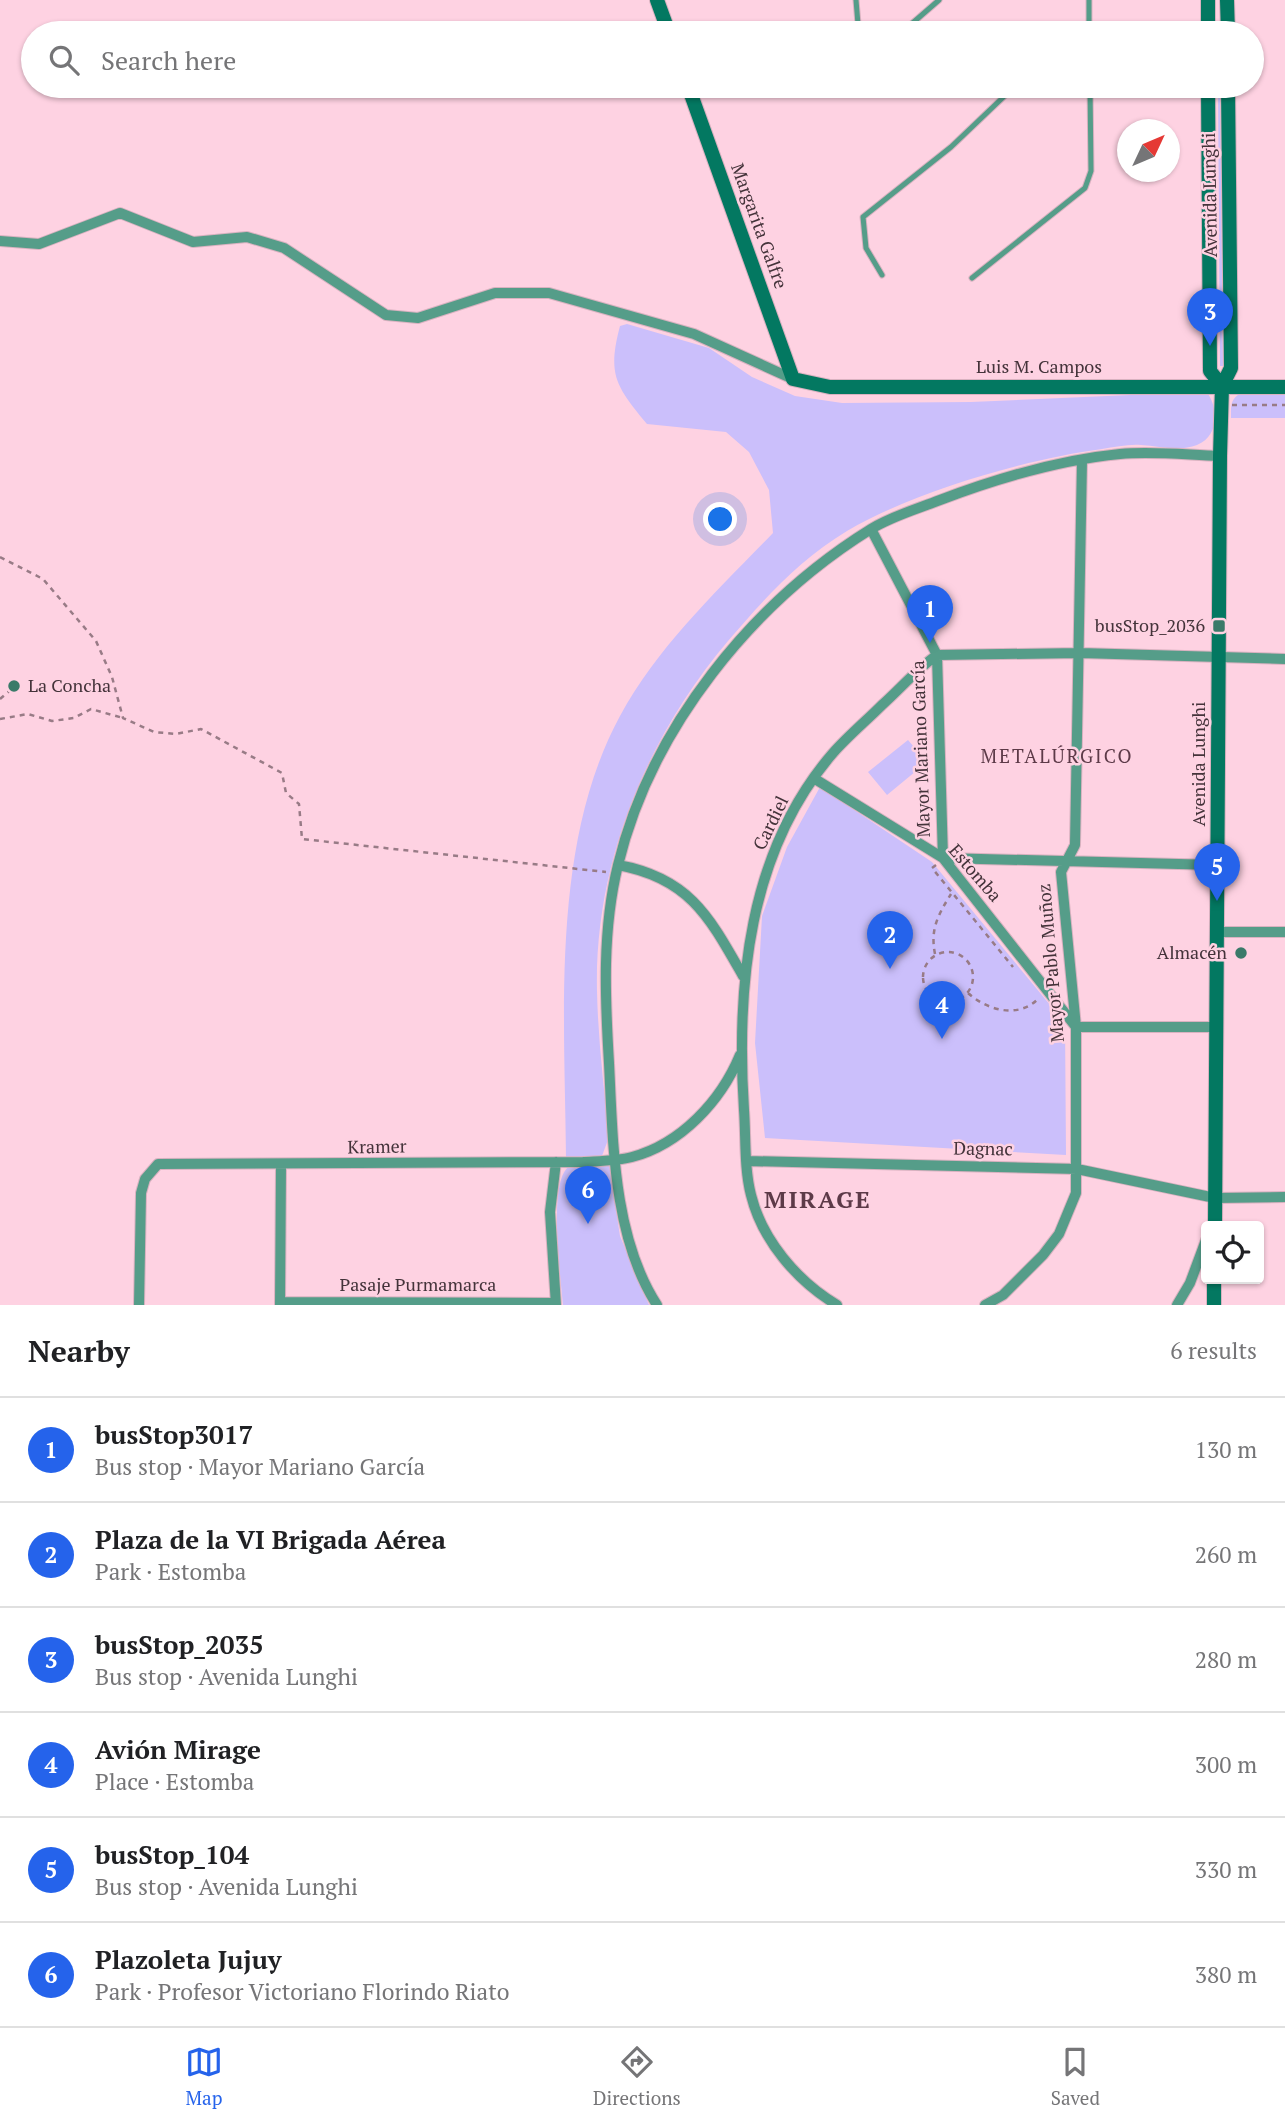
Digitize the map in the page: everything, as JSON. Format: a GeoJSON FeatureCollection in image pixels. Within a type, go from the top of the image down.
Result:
{"type":"FeatureCollection","features":[{"type":"Feature","properties":{"kind":"main road"},"geometry":{"type":"LineString","coordinates":[[657,0],[665,21]]}},
{"type":"Feature","properties":{"kind":"main road"},"geometry":{"type":"LineString","coordinates":[[1208,0],[1208,21]]}},
{"type":"Feature","properties":{"kind":"main road"},"geometry":{"type":"LineString","coordinates":[[1227,0],[1228,21]]}},
{"type":"Feature","properties":{"kind":"main road","name":"Margarita Galfre"},"geometry":{"type":"LineString","coordinates":[[692,98],[793,379]]}},
{"type":"Feature","properties":{"kind":"main road","name":"Avenida Lunghi"},"geometry":{"type":"LineString","coordinates":[[1208,98],[1210,371],[1222,386]]}},
{"type":"Feature","properties":{"kind":"main road","name":"Avenida Lunghi"},"geometry":{"type":"LineString","coordinates":[[1213,1221],[1215,1198],[1220,456],[1222,386],[1231,368],[1228,98]]}},
{"type":"Feature","properties":{"kind":"main road","name":"Luis M. Campos"},"geometry":{"type":"LineString","coordinates":[[793,379],[830,387],[1285,387]]}},
{"type":"Feature","properties":{"kind":"main road"},"geometry":{"type":"LineString","coordinates":[[1214,1284],[1214,1305]]}},
{"type":"Feature","properties":{"kind":"street"},"geometry":{"type":"LineString","coordinates":[[0,241],[39,244],[120,213],[192,242],[247,237],[284,248],[386,315],[418,318],[495,293],[549,293],[694,334],[793,379]]}},
{"type":"Feature","properties":{"kind":"street"},"geometry":{"type":"LineString","coordinates":[[657,1305],[628,1240],[616,1159],[605,986],[607,931],[617,869],[646,786],[669,741],[702,689],[765,614],[792,589],[872,529],[981,485],[1026,471],[1122,454],[1220,456]]}},
{"type":"Feature","properties":{"kind":"street","name":"Mayor Pablo Muñoz"},"geometry":{"type":"LineString","coordinates":[[985,1305],[1003,1295],[1027,1274],[1059,1234],[1076,1193],[1076,1027],[1061,872],[1075,845],[1082,460]]}},
{"type":"Feature","properties":{"kind":"street","name":"Mayor Mariano García"},"geometry":{"type":"LineString","coordinates":[[872,529],[937,655],[943,858]]}},
{"type":"Feature","properties":{"kind":"street"},"geometry":{"type":"LineString","coordinates":[[937,655],[1080,653],[1285,659]]}},
{"type":"Feature","properties":{"kind":"street","name":"Cardiel"},"geometry":{"type":"LineString","coordinates":[[837,1305],[796,1271],[761,1226],[750,1192],[742,1033],[743,977],[752,924],[766,878],[778,846],[815,779],[832,754],[937,655]]}},
{"type":"Feature","properties":{"kind":"street","name":"Estomba"},"geometry":{"type":"LineString","coordinates":[[815,779],[943,858],[1076,1027]]}},
{"type":"Feature","properties":{"kind":"street"},"geometry":{"type":"LineString","coordinates":[[943,858],[1067,859],[1217,865]]}},
{"type":"Feature","properties":{"kind":"street"},"geometry":{"type":"LineString","coordinates":[[617,869],[659,876],[700,908],[714,922],[743,977]]}},
{"type":"Feature","properties":{"kind":"street"},"geometry":{"type":"LineString","coordinates":[[1217,932],[1285,932]]}},
{"type":"Feature","properties":{"kind":"street"},"geometry":{"type":"LineString","coordinates":[[1076,1027],[1216,1027]]}},
{"type":"Feature","properties":{"kind":"street","name":"Kramer"},"geometry":{"type":"LineString","coordinates":[[139,1305],[141,1193],[145,1179],[158,1164],[555,1162],[632,1157],[676,1136],[698,1119],[740,1056],[742,1033]]}},
{"type":"Feature","properties":{"kind":"street","name":"Dagnac"},"geometry":{"type":"LineString","coordinates":[[748,1161],[1077,1169],[1215,1198]]}},
{"type":"Feature","properties":{"kind":"street"},"geometry":{"type":"LineString","coordinates":[[555,1162],[550,1212],[556,1304]]}},
{"type":"Feature","properties":{"kind":"street"},"geometry":{"type":"LineString","coordinates":[[280,1304],[281,1165]]}},
{"type":"Feature","properties":{"kind":"street"},"geometry":{"type":"LineString","coordinates":[[1215,1198],[1285,1197]]}},
{"type":"Feature","properties":{"kind":"street"},"geometry":{"type":"LineString","coordinates":[[1177,1305],[1191,1283],[1201,1254]]}},
{"type":"Feature","properties":{"kind":"street","name":"Pasaje Purmamarca"},"geometry":{"type":"LineString","coordinates":[[280,1304],[556,1304]]}},
{"type":"Feature","properties":{"kind":"lane"},"geometry":{"type":"LineString","coordinates":[[856,0],[858,21]]}},
{"type":"Feature","properties":{"kind":"lane"},"geometry":{"type":"LineString","coordinates":[[915,21],[939,0]]}},
{"type":"Feature","properties":{"kind":"lane"},"geometry":{"type":"LineString","coordinates":[[1089,0],[1089,21]]}},
{"type":"Feature","properties":{"kind":"lane"},"geometry":{"type":"LineString","coordinates":[[882,275],[866,248],[863,217],[951,147],[1002,98]]}},
{"type":"Feature","properties":{"kind":"lane"},"geometry":{"type":"LineString","coordinates":[[972,278],[1085,188],[1091,171],[1090,98]]}},
{"type":"Feature","properties":{"kind":"path"},"geometry":{"type":"LineString","coordinates":[[1222,405],[1285,405]]}},
{"type":"Feature","properties":{"kind":"path"},"geometry":{"type":"LineString","coordinates":[[0,557],[43,579],[96,641],[112,677],[122,718]]}},
{"type":"Feature","properties":{"kind":"path"},"geometry":{"type":"LineString","coordinates":[[0,699],[13,688]]}},
{"type":"Feature","properties":{"kind":"path"},"geometry":{"type":"LineString","coordinates":[[0,719],[28,714],[52,721],[74,718],[92,709],[154,732],[176,734],[201,729],[282,773],[286,793],[299,804],[302,839],[617,869]]}},
{"type":"Feature","properties":{"kind":"path"},"geometry":{"type":"LineString","coordinates":[[935,954],[933,937],[936,919],[951,894]]}},
{"type":"Feature","properties":{"kind":"path"},"geometry":{"type":"LineString","coordinates":[[951,952],[965,958],[974,978],[968,993],[953,1002],[932,998],[922,979],[923,969],[935,954],[951,952]]}},
{"type":"Feature","properties":{"kind":"path"},"geometry":{"type":"LineString","coordinates":[[968,993],[989,1006],[1017,1012],[1026,1010],[1039,998]]}},
{"type":"Feature","properties":{"kind":"shaded area"},"geometry":{"type":"Polygon","coordinates":[[[1218,98],[1223,366],[1220,366],[1218,98]]]}},
{"type":"Feature","properties":{"kind":"shaded area"},"geometry":{"type":"Polygon","coordinates":[[[627,324],[709,348],[752,377],[795,396],[842,403],[971,402],[1198,392],[1208,394],[1215,415],[1213,430],[1209,436],[1190,447],[1132,445],[1072,454],[1005,469],[904,503],[830,542],[783,581],[741,625],[699,678],[673,718],[650,760],[616,849],[598,943],[600,1046],[609,1137],[602,1156],[566,1159],[566,933],[572,875],[582,820],[598,766],[620,716],[652,666],[710,597],[773,533],[769,490],[749,452],[726,432],[647,424],[628,400],[617,379],[614,357],[620,326],[627,324]]]}},
{"type":"Feature","properties":{"kind":"shaded area"},"geometry":{"type":"Polygon","coordinates":[[[1241,393],[1285,393],[1285,418],[1231,418],[1233,400],[1241,393]]]}},
{"type":"Feature","properties":{"kind":"shaded area"},"geometry":{"type":"Polygon","coordinates":[[[908,740],[927,762],[887,795],[868,772],[908,740]]]}},
{"type":"Feature","properties":{"kind":"shaded area"},"geometry":{"type":"Polygon","coordinates":[[[820,787],[932,862],[1065,1023],[1066,1155],[765,1138],[755,1043],[762,916],[787,847],[820,787]]]}},
{"type":"Feature","properties":{"kind":"shaded area"},"geometry":{"type":"Polygon","coordinates":[[[609,1164],[620,1236],[649,1305],[563,1305],[557,1209],[563,1174],[570,1166],[609,1164]]]}},
{"type":"Feature","properties":{"kind":"place","name":"busStop_2035"},"geometry":{"type":"Point","coordinates":[1210,346]}},
{"type":"Feature","properties":{"kind":"place","name":"busStop_2036"},"geometry":{"type":"Point","coordinates":[1219,626]}},
{"type":"Feature","properties":{"kind":"place","name":"busStop3017"},"geometry":{"type":"Point","coordinates":[930,643]}},
{"type":"Feature","properties":{"kind":"place","name":"La Concha"},"geometry":{"type":"Point","coordinates":[14,686]}},
{"type":"Feature","properties":{"kind":"place","name":"busStop_104"},"geometry":{"type":"Point","coordinates":[1217,901]}},
{"type":"Feature","properties":{"kind":"place","name":"Almacén"},"geometry":{"type":"Point","coordinates":[1241,953]}},
{"type":"Feature","properties":{"kind":"place","name":"Plaza de la VI Brigada Aérea"},"geometry":{"type":"Point","coordinates":[890,969]}},
{"type":"Feature","properties":{"kind":"place","name":"Avión Mirage"},"geometry":{"type":"Point","coordinates":[942,1039]}},
{"type":"Feature","properties":{"kind":"place","name":"Plazoleta Jujuy"},"geometry":{"type":"Point","coordinates":[588,1224]}},
{"type":"Feature","properties":{"kind":"district","name":"METALÚRGICO"},"geometry":{"type":"Point","coordinates":[1057,756]}},
{"type":"Feature","properties":{"kind":"district","name":"MIRAGE"},"geometry":{"type":"Point","coordinates":[818,1200]}}]}
